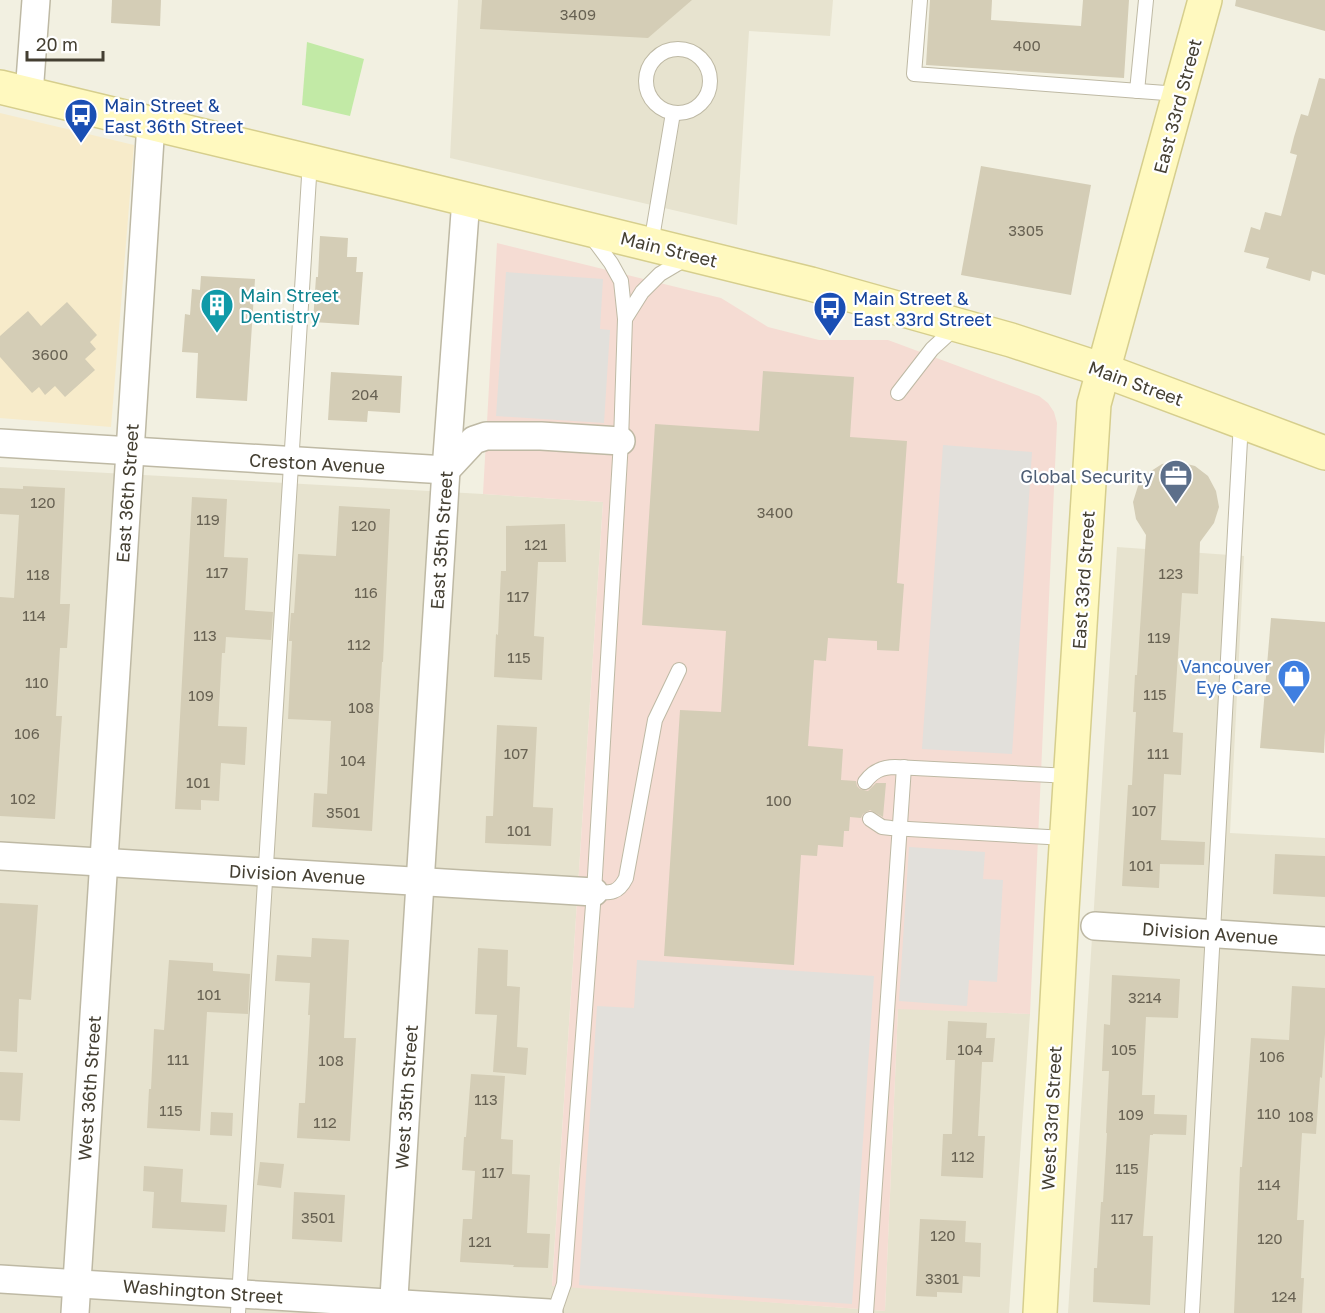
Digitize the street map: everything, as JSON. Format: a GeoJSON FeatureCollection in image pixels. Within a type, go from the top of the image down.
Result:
{"type":"FeatureCollection","features":[{"type":"Feature","properties":{"kind":"main road","name":"East 33rd Street"},"geometry":{"type":"LineString","coordinates":[[1061,923],[1095,404],[1205,0]]}},
{"type":"Feature","properties":{"kind":"main road","name":"Main Street"},"geometry":{"type":"LineString","coordinates":[[15,90],[811,284],[1011,340],[1103,370],[1325,453]]}},
{"type":"Feature","properties":{"kind":"main road","name":"West 33rd Street"},"geometry":{"type":"LineString","coordinates":[[1041,1313],[1061,923]]}},
{"type":"Feature","properties":{"kind":"street"},"geometry":{"type":"LineString","coordinates":[[15,90],[36,0]]}},
{"type":"Feature","properties":{"kind":"street","name":"East 36th Street"},"geometry":{"type":"LineString","coordinates":[[104,862],[151,123]]}},
{"type":"Feature","properties":{"kind":"street","name":"East 35th Street"},"geometry":{"type":"LineString","coordinates":[[420,881],[466,199]]}},
{"type":"Feature","properties":{"kind":"street"},"geometry":{"type":"LineString","coordinates":[[446,470],[474,440],[486,436],[540,436],[621,441]]}},
{"type":"Feature","properties":{"kind":"street","name":"Creston Avenue"},"geometry":{"type":"LineString","coordinates":[[0,443],[446,470]]}},
{"type":"Feature","properties":{"kind":"street","name":"Division Avenue"},"geometry":{"type":"LineString","coordinates":[[0,856],[594,892]]}},
{"type":"Feature","properties":{"kind":"street","name":"West 36th Street"},"geometry":{"type":"LineString","coordinates":[[75,1313],[104,862]]}},
{"type":"Feature","properties":{"kind":"street","name":"West 35th Street"},"geometry":{"type":"LineString","coordinates":[[393,1308],[420,881]]}},
{"type":"Feature","properties":{"kind":"street","name":"Division Avenue"},"geometry":{"type":"LineString","coordinates":[[1095,926],[1325,940]]}},
{"type":"Feature","properties":{"kind":"street","name":"Washington Street"},"geometry":{"type":"LineString","coordinates":[[0,1279],[77,1284],[239,1303],[549,1313]]}},
{"type":"Feature","properties":{"kind":"lane"},"geometry":{"type":"LineString","coordinates":[[920,0],[914,74],[1180,94]]}},
{"type":"Feature","properties":{"kind":"lane"},"geometry":{"type":"LineString","coordinates":[[1137,91],[1146,0]]}},
{"type":"Feature","properties":{"kind":"lane"},"geometry":{"type":"LineString","coordinates":[[682,48],[694,52],[703,61],[709,72],[710,85],[706,97],[698,106],[686,112],[674,113],[662,109],[652,101],[646,90],[645,77],[649,65],[657,55],[669,49],[682,48]]}},
{"type":"Feature","properties":{"kind":"lane"},"geometry":{"type":"LineString","coordinates":[[651,245],[674,113]]}},
{"type":"Feature","properties":{"kind":"lane"},"geometry":{"type":"LineString","coordinates":[[239,1303],[310,161]]}},
{"type":"Feature","properties":{"kind":"lane"},"geometry":{"type":"LineString","coordinates":[[554,1313],[564,1284],[594,892],[621,441],[626,319],[621,281],[611,263],[585,229]]}},
{"type":"Feature","properties":{"kind":"lane"},"geometry":{"type":"LineString","coordinates":[[626,319],[642,292],[660,274],[692,255]]}},
{"type":"Feature","properties":{"kind":"lane"},"geometry":{"type":"LineString","coordinates":[[898,393],[932,349],[958,325]]}},
{"type":"Feature","properties":{"kind":"lane"},"geometry":{"type":"LineString","coordinates":[[1192,1313],[1241,422]]}},
{"type":"Feature","properties":{"kind":"lane"},"geometry":{"type":"LineString","coordinates":[[594,892],[609,893],[617,890],[626,878],[655,720],[680,670]]}},
{"type":"Feature","properties":{"kind":"lane"},"geometry":{"type":"LineString","coordinates":[[866,782],[876,771],[886,767],[1070,776]]}},
{"type":"Feature","properties":{"kind":"lane"},"geometry":{"type":"LineString","coordinates":[[866,1313],[904,767]]}},
{"type":"Feature","properties":{"kind":"lane"},"geometry":{"type":"LineString","coordinates":[[870,819],[882,827],[899,829],[1066,838]]}},
{"type":"Feature","properties":{"kind":"shaded area"},"geometry":{"type":"Polygon","coordinates":[[[458,0],[833,0],[830,36],[749,31],[737,225],[450,158],[458,0]]]}},
{"type":"Feature","properties":{"kind":"shaded area"},"geometry":{"type":"Polygon","coordinates":[[[0,113],[134,145],[111,427],[0,418],[0,113]]]}},
{"type":"Feature","properties":{"kind":"shaded area"},"geometry":{"type":"Polygon","coordinates":[[[497,243],[721,298],[768,327],[819,340],[888,340],[1039,396],[1054,412],[1057,423],[1030,1014],[898,1009],[885,1311],[552,1286],[603,502],[483,494],[497,243]]]}},
{"type":"Feature","properties":{"kind":"shaded area"},"geometry":{"type":"Polygon","coordinates":[[[506,272],[603,279],[600,329],[610,330],[604,423],[496,416],[506,272]]]}},
{"type":"Feature","properties":{"kind":"shaded area"},"geometry":{"type":"Polygon","coordinates":[[[943,445],[1032,452],[1012,754],[922,749],[943,445]]]}},
{"type":"Feature","properties":{"kind":"shaded area"},"geometry":{"type":"Polygon","coordinates":[[[0,467],[603,502],[552,1285],[885,1311],[898,1008],[1030,1014],[1009,1313],[0,1313],[0,467]]]}},
{"type":"Feature","properties":{"kind":"shaded area"},"geometry":{"type":"Polygon","coordinates":[[[1117,547],[1244,556],[1230,833],[1325,838],[1325,1313],[1068,1313],[1117,547]]]}},
{"type":"Feature","properties":{"kind":"shaded area"},"geometry":{"type":"Polygon","coordinates":[[[909,847],[985,852],[983,879],[1003,880],[997,982],[969,980],[967,1006],[899,1001],[909,847]]]}},
{"type":"Feature","properties":{"kind":"shaded area"},"geometry":{"type":"Polygon","coordinates":[[[637,960],[874,976],[852,1304],[579,1285],[597,1006],[634,1008],[637,960]]]}},
{"type":"Feature","properties":{"kind":"green space"},"geometry":{"type":"Polygon","coordinates":[[[307,42],[364,59],[350,116],[302,105],[307,42]]]}},
{"type":"Feature","properties":{"kind":"building"},"geometry":{"type":"Polygon","coordinates":[[[112,0],[161,0],[160,26],[111,23],[112,0]]]}},
{"type":"Feature","properties":{"kind":"building"},"geometry":{"type":"Polygon","coordinates":[[[482,0],[692,0],[648,38],[480,29],[482,0]]]}},
{"type":"Feature","properties":{"kind":"building"},"geometry":{"type":"Polygon","coordinates":[[[930,0],[992,0],[991,20],[1081,26],[1083,0],[1129,0],[1124,78],[926,65],[930,0]]]}},
{"type":"Feature","properties":{"kind":"building"},"geometry":{"type":"Polygon","coordinates":[[[1236,0],[1325,0],[1325,31],[1235,6],[1236,0]]]}},
{"type":"Feature","properties":{"kind":"building"},"geometry":{"type":"Polygon","coordinates":[[[1319,78],[1325,79],[1325,275],[1312,271],[1310,281],[1266,268],[1269,258],[1244,252],[1251,227],[1260,230],[1265,212],[1281,216],[1297,155],[1290,153],[1294,137],[1301,114],[1308,116],[1319,78]]]}},
{"type":"Feature","properties":{"kind":"building"},"geometry":{"type":"Polygon","coordinates":[[[981,166],[1091,185],[1071,295],[961,275],[981,166]]]}},
{"type":"Feature","properties":{"kind":"building"},"geometry":{"type":"Polygon","coordinates":[[[320,236],[348,238],[347,257],[357,257],[356,272],[363,272],[359,325],[313,322],[320,236]]]}},
{"type":"Feature","properties":{"kind":"building","name":"Main Street Dentistry"},"geometry":{"type":"Polygon","coordinates":[[[201,276],[255,279],[247,401],[196,398],[198,353],[182,352],[185,314],[190,315],[192,289],[200,290],[201,276]]]}},
{"type":"Feature","properties":{"kind":"building"},"geometry":{"type":"Polygon","coordinates":[[[67,302],[97,335],[90,342],[96,349],[85,359],[95,370],[65,397],[55,386],[45,395],[39,387],[32,393],[0,357],[0,336],[28,311],[41,326],[67,302]]]}},
{"type":"Feature","properties":{"kind":"building"},"geometry":{"type":"Polygon","coordinates":[[[763,371],[854,377],[850,437],[907,441],[897,583],[904,584],[899,651],[877,650],[877,641],[828,638],[826,661],[814,660],[808,746],[843,749],[841,780],[856,781],[860,789],[868,791],[876,783],[886,783],[883,817],[870,810],[861,818],[850,817],[849,831],[844,831],[843,847],[818,845],[817,856],[801,855],[794,965],[664,956],[680,710],[721,712],[726,631],[642,625],[655,424],[759,431],[763,371]]]}},
{"type":"Feature","properties":{"kind":"building"},"geometry":{"type":"Polygon","coordinates":[[[331,372],[402,376],[400,413],[368,411],[367,422],[328,420],[331,372]]]}},
{"type":"Feature","properties":{"kind":"building"},"geometry":{"type":"Polygon","coordinates":[[[1179,462],[1195,466],[1208,476],[1216,491],[1219,507],[1214,523],[1200,542],[1198,594],[1182,593],[1173,732],[1183,733],[1181,775],[1164,774],[1161,840],[1205,842],[1204,865],[1160,864],[1159,888],[1122,886],[1128,785],[1132,785],[1136,712],[1133,712],[1135,675],[1137,675],[1146,535],[1136,519],[1133,502],[1138,486],[1148,473],[1162,464],[1179,462]]]}},
{"type":"Feature","properties":{"kind":"building"},"geometry":{"type":"Polygon","coordinates":[[[23,486],[65,488],[60,604],[70,604],[67,648],[60,648],[56,716],[62,716],[55,819],[0,816],[0,597],[14,598],[19,515],[0,514],[0,488],[23,489],[23,486]]]}},
{"type":"Feature","properties":{"kind":"building"},"geometry":{"type":"Polygon","coordinates":[[[192,497],[227,499],[224,557],[248,558],[245,610],[273,612],[271,640],[226,637],[225,653],[222,653],[218,726],[247,727],[245,765],[221,763],[219,801],[201,800],[201,810],[175,809],[192,497]]]}},
{"type":"Feature","properties":{"kind":"building"},"geometry":{"type":"Polygon","coordinates":[[[339,506],[390,509],[372,831],[312,827],[314,793],[327,794],[331,721],[288,719],[292,641],[289,641],[291,613],[294,613],[298,554],[336,556],[339,506]]]}},
{"type":"Feature","properties":{"kind":"building"},"geometry":{"type":"Polygon","coordinates":[[[565,524],[566,562],[538,562],[534,636],[544,637],[542,680],[494,677],[501,571],[506,571],[506,526],[565,524]]]}},
{"type":"Feature","properties":{"kind":"building","name":"Vancouver Eye Care"},"geometry":{"type":"Polygon","coordinates":[[[1271,618],[1325,622],[1324,753],[1260,748],[1271,618]]]}},
{"type":"Feature","properties":{"kind":"building"},"geometry":{"type":"Polygon","coordinates":[[[497,725],[537,727],[533,807],[553,808],[551,846],[485,843],[486,816],[493,816],[497,725]]]}},
{"type":"Feature","properties":{"kind":"building"},"geometry":{"type":"Polygon","coordinates":[[[1275,854],[1325,856],[1325,897],[1273,894],[1275,854]]]}},
{"type":"Feature","properties":{"kind":"building"},"geometry":{"type":"Polygon","coordinates":[[[0,903],[38,905],[31,1000],[19,999],[17,1052],[0,1051],[0,903]]]}},
{"type":"Feature","properties":{"kind":"building"},"geometry":{"type":"Polygon","coordinates":[[[312,938],[349,940],[344,1038],[356,1038],[350,1141],[297,1138],[299,1103],[305,1103],[310,983],[275,981],[277,955],[311,957],[312,938]]]}},
{"type":"Feature","properties":{"kind":"building"},"geometry":{"type":"Polygon","coordinates":[[[478,948],[508,950],[507,986],[520,987],[517,1047],[528,1048],[526,1075],[493,1072],[497,1015],[475,1014],[478,948]]]}},
{"type":"Feature","properties":{"kind":"building"},"geometry":{"type":"Polygon","coordinates":[[[169,960],[213,963],[213,971],[250,974],[248,1014],[207,1012],[200,1131],[147,1128],[154,1029],[164,1030],[169,960]]]}},
{"type":"Feature","properties":{"kind":"building"},"geometry":{"type":"Polygon","coordinates":[[[1112,975],[1180,979],[1178,1018],[1146,1017],[1142,1095],[1155,1095],[1154,1114],[1187,1115],[1186,1135],[1150,1135],[1143,1236],[1153,1236],[1150,1305],[1093,1302],[1094,1268],[1097,1268],[1107,1133],[1109,1071],[1102,1071],[1104,1024],[1110,1025],[1112,975]]]}},
{"type":"Feature","properties":{"kind":"building"},"geometry":{"type":"Polygon","coordinates":[[[1292,986],[1325,988],[1325,1034],[1316,1134],[1302,1133],[1297,1220],[1304,1220],[1302,1313],[1234,1313],[1240,1167],[1242,1167],[1251,1038],[1289,1040],[1292,986]]]}},
{"type":"Feature","properties":{"kind":"building"},"geometry":{"type":"Polygon","coordinates":[[[948,1021],[987,1023],[986,1038],[995,1038],[993,1062],[982,1062],[978,1136],[985,1136],[983,1178],[941,1176],[943,1134],[952,1134],[955,1060],[946,1060],[948,1021]]]}},
{"type":"Feature","properties":{"kind":"building"},"geometry":{"type":"Polygon","coordinates":[[[0,1072],[23,1073],[20,1121],[0,1120],[0,1072]]]}},
{"type":"Feature","properties":{"kind":"building"},"geometry":{"type":"Polygon","coordinates":[[[471,1074],[505,1076],[501,1139],[513,1140],[512,1174],[530,1175],[527,1233],[550,1234],[548,1268],[460,1262],[463,1219],[472,1219],[475,1171],[462,1170],[471,1074]]]}},
{"type":"Feature","properties":{"kind":"building"},"geometry":{"type":"Polygon","coordinates":[[[211,1112],[233,1113],[232,1136],[210,1135],[211,1112]]]}},
{"type":"Feature","properties":{"kind":"building"},"geometry":{"type":"Polygon","coordinates":[[[260,1162],[284,1164],[281,1188],[257,1185],[260,1162]]]}},
{"type":"Feature","properties":{"kind":"building"},"geometry":{"type":"Polygon","coordinates":[[[144,1166],[183,1169],[181,1202],[227,1205],[225,1232],[152,1228],[154,1192],[143,1191],[144,1166]]]}},
{"type":"Feature","properties":{"kind":"building"},"geometry":{"type":"Polygon","coordinates":[[[294,1192],[345,1195],[342,1242],[292,1239],[294,1192]]]}},
{"type":"Feature","properties":{"kind":"building"},"geometry":{"type":"Polygon","coordinates":[[[920,1219],[966,1221],[965,1242],[981,1243],[980,1277],[963,1276],[962,1293],[937,1292],[937,1297],[916,1296],[920,1219]]]}},
{"type":"Feature","properties":{"kind":"place","name":"Main Street & East 36th Street"},"geometry":{"type":"Point","coordinates":[81,144]}},
{"type":"Feature","properties":{"kind":"place","name":"Main Street Dentistry"},"geometry":{"type":"Point","coordinates":[217,334]}},
{"type":"Feature","properties":{"kind":"place","name":"Main Street & East 33rd Street"},"geometry":{"type":"Point","coordinates":[830,337]}},
{"type":"Feature","properties":{"kind":"place","name":"Global Security"},"geometry":{"type":"Point","coordinates":[1176,505]}},
{"type":"Feature","properties":{"kind":"place","name":"Vancouver Eye Care"},"geometry":{"type":"Point","coordinates":[1294,705]}}]}
